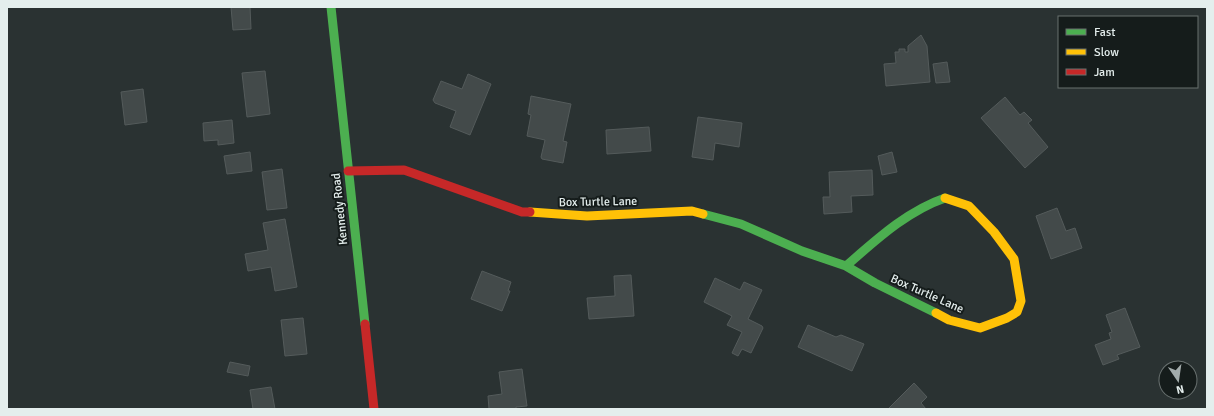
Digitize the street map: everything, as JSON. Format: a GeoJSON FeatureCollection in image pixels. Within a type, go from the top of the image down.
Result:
{"type":"FeatureCollection","features":[{"type":"Feature","properties":{"kind":"street","name":"Kennedy Road"},"geometry":{"type":"LineString","coordinates":[[331,7],[374,409]]}},
{"type":"Feature","properties":{"kind":"street","name":"Box Turtle Lane"},"geometry":{"type":"LineString","coordinates":[[348,171],[404,170],[522,212],[587,216],[692,211],[741,224],[802,251],[846,266],[875,283],[949,320],[980,328],[1007,318],[1017,312],[1021,301],[1014,259],[994,232],[969,206],[945,198],[927,204],[879,238],[846,266]]}},
{"type":"Feature","properties":{"kind":"building"},"geometry":{"type":"Polygon","coordinates":[[[231,7],[250,7],[251,29],[233,30],[231,7]]]}},
{"type":"Feature","properties":{"kind":"building"},"geometry":{"type":"Polygon","coordinates":[[[921,35],[927,46],[930,82],[886,86],[884,64],[896,63],[895,52],[899,52],[899,49],[905,49],[905,52],[908,52],[908,46],[921,35]]]}},
{"type":"Feature","properties":{"kind":"building"},"geometry":{"type":"Polygon","coordinates":[[[947,62],[950,82],[936,83],[933,64],[947,62]]]}},
{"type":"Feature","properties":{"kind":"building"},"geometry":{"type":"Polygon","coordinates":[[[265,71],[270,114],[247,117],[242,73],[265,71]]]}},
{"type":"Feature","properties":{"kind":"building"},"geometry":{"type":"Polygon","coordinates":[[[468,74],[491,84],[470,135],[450,127],[456,111],[435,103],[433,100],[441,81],[462,89],[468,74]]]}},
{"type":"Feature","properties":{"kind":"building"},"geometry":{"type":"Polygon","coordinates":[[[143,89],[147,122],[125,125],[121,92],[143,89]]]}},
{"type":"Feature","properties":{"kind":"building"},"geometry":{"type":"Polygon","coordinates":[[[531,96],[571,104],[563,141],[567,142],[563,163],[542,159],[541,157],[545,140],[527,136],[531,115],[528,114],[531,96]]]}},
{"type":"Feature","properties":{"kind":"building"},"geometry":{"type":"Polygon","coordinates":[[[1005,97],[1020,115],[1024,112],[1032,120],[1028,123],[1048,147],[1025,168],[981,118],[1005,97]]]}},
{"type":"Feature","properties":{"kind":"building"},"geometry":{"type":"Polygon","coordinates":[[[698,117],[742,123],[739,147],[715,143],[713,160],[692,157],[698,117]]]}},
{"type":"Feature","properties":{"kind":"building"},"geometry":{"type":"Polygon","coordinates":[[[232,120],[234,143],[218,145],[218,140],[204,141],[203,123],[232,120]]]}},
{"type":"Feature","properties":{"kind":"building"},"geometry":{"type":"Polygon","coordinates":[[[649,127],[651,151],[607,154],[606,130],[649,127]]]}},
{"type":"Feature","properties":{"kind":"building"},"geometry":{"type":"Polygon","coordinates":[[[250,152],[252,171],[227,174],[224,156],[250,152]]]}},
{"type":"Feature","properties":{"kind":"building"},"geometry":{"type":"Polygon","coordinates":[[[892,152],[897,172],[882,175],[878,156],[892,152]]]}},
{"type":"Feature","properties":{"kind":"building"},"geometry":{"type":"Polygon","coordinates":[[[282,169],[287,208],[267,210],[262,172],[282,169]]]}},
{"type":"Feature","properties":{"kind":"building"},"geometry":{"type":"Polygon","coordinates":[[[872,170],[873,195],[851,196],[852,212],[824,214],[823,197],[830,197],[829,172],[872,170]]]}},
{"type":"Feature","properties":{"kind":"building"},"geometry":{"type":"Polygon","coordinates":[[[1057,208],[1066,231],[1075,228],[1082,248],[1051,259],[1036,216],[1057,208]]]}},
{"type":"Feature","properties":{"kind":"building"},"geometry":{"type":"Polygon","coordinates":[[[285,219],[297,287],[275,291],[271,267],[248,271],[245,254],[268,250],[263,223],[285,219]]]}},
{"type":"Feature","properties":{"kind":"building"},"geometry":{"type":"Polygon","coordinates":[[[482,271],[511,282],[508,291],[510,291],[502,311],[471,299],[482,271]]]}},
{"type":"Feature","properties":{"kind":"building"},"geometry":{"type":"Polygon","coordinates":[[[631,275],[634,316],[589,319],[587,298],[615,296],[614,276],[631,275]]]}},
{"type":"Feature","properties":{"kind":"building"},"geometry":{"type":"Polygon","coordinates":[[[715,278],[740,290],[744,282],[762,290],[748,319],[762,326],[763,328],[751,353],[742,349],[738,356],[732,353],[742,332],[727,325],[732,316],[704,302],[715,278]]]}},
{"type":"Feature","properties":{"kind":"building"},"geometry":{"type":"Polygon","coordinates":[[[1125,308],[1140,347],[1117,355],[1119,359],[1103,365],[1095,345],[1111,339],[1109,333],[1112,332],[1106,315],[1125,308]]]}},
{"type":"Feature","properties":{"kind":"building"},"geometry":{"type":"Polygon","coordinates":[[[303,318],[307,354],[285,356],[281,320],[303,318]]]}},
{"type":"Feature","properties":{"kind":"building"},"geometry":{"type":"Polygon","coordinates":[[[808,325],[836,337],[841,335],[864,344],[852,371],[798,347],[808,325]]]}},
{"type":"Feature","properties":{"kind":"building"},"geometry":{"type":"Polygon","coordinates":[[[230,362],[250,366],[248,376],[227,372],[230,362]]]}},
{"type":"Feature","properties":{"kind":"building"},"geometry":{"type":"Polygon","coordinates":[[[522,369],[527,406],[516,407],[516,409],[489,409],[488,396],[502,394],[499,372],[522,369]]]}},
{"type":"Feature","properties":{"kind":"building"},"geometry":{"type":"Polygon","coordinates":[[[914,383],[927,397],[921,403],[926,409],[888,409],[914,383]]]}},
{"type":"Feature","properties":{"kind":"building"},"geometry":{"type":"Polygon","coordinates":[[[271,387],[275,409],[253,409],[250,390],[271,387]]]}},
{"type":"Feature","properties":{"kind":"traffic: fast"},"geometry":{"type":"LineString","coordinates":[[331,7],[365,324]]}},
{"type":"Feature","properties":{"kind":"traffic: fast"},"geometry":{"type":"LineString","coordinates":[[936,313],[875,283],[846,266],[880,236],[905,218],[918,210],[945,198]]}},
{"type":"Feature","properties":{"kind":"traffic: fast"},"geometry":{"type":"LineString","coordinates":[[703,214],[741,224],[802,251],[846,266]]}},
{"type":"Feature","properties":{"kind":"traffic: slow"},"geometry":{"type":"LineString","coordinates":[[936,313],[949,320],[980,328],[1007,318],[1017,312],[1021,301],[1014,259],[994,232],[969,206],[945,198]]}},
{"type":"Feature","properties":{"kind":"traffic: slow"},"geometry":{"type":"LineString","coordinates":[[530,212],[587,216],[692,211],[703,214]]}},
{"type":"Feature","properties":{"kind":"traffic: jam"},"geometry":{"type":"LineString","coordinates":[[348,171],[404,170],[522,212],[530,212]]}},
{"type":"Feature","properties":{"kind":"traffic: jam"},"geometry":{"type":"LineString","coordinates":[[365,324],[374,409]]}}]}
